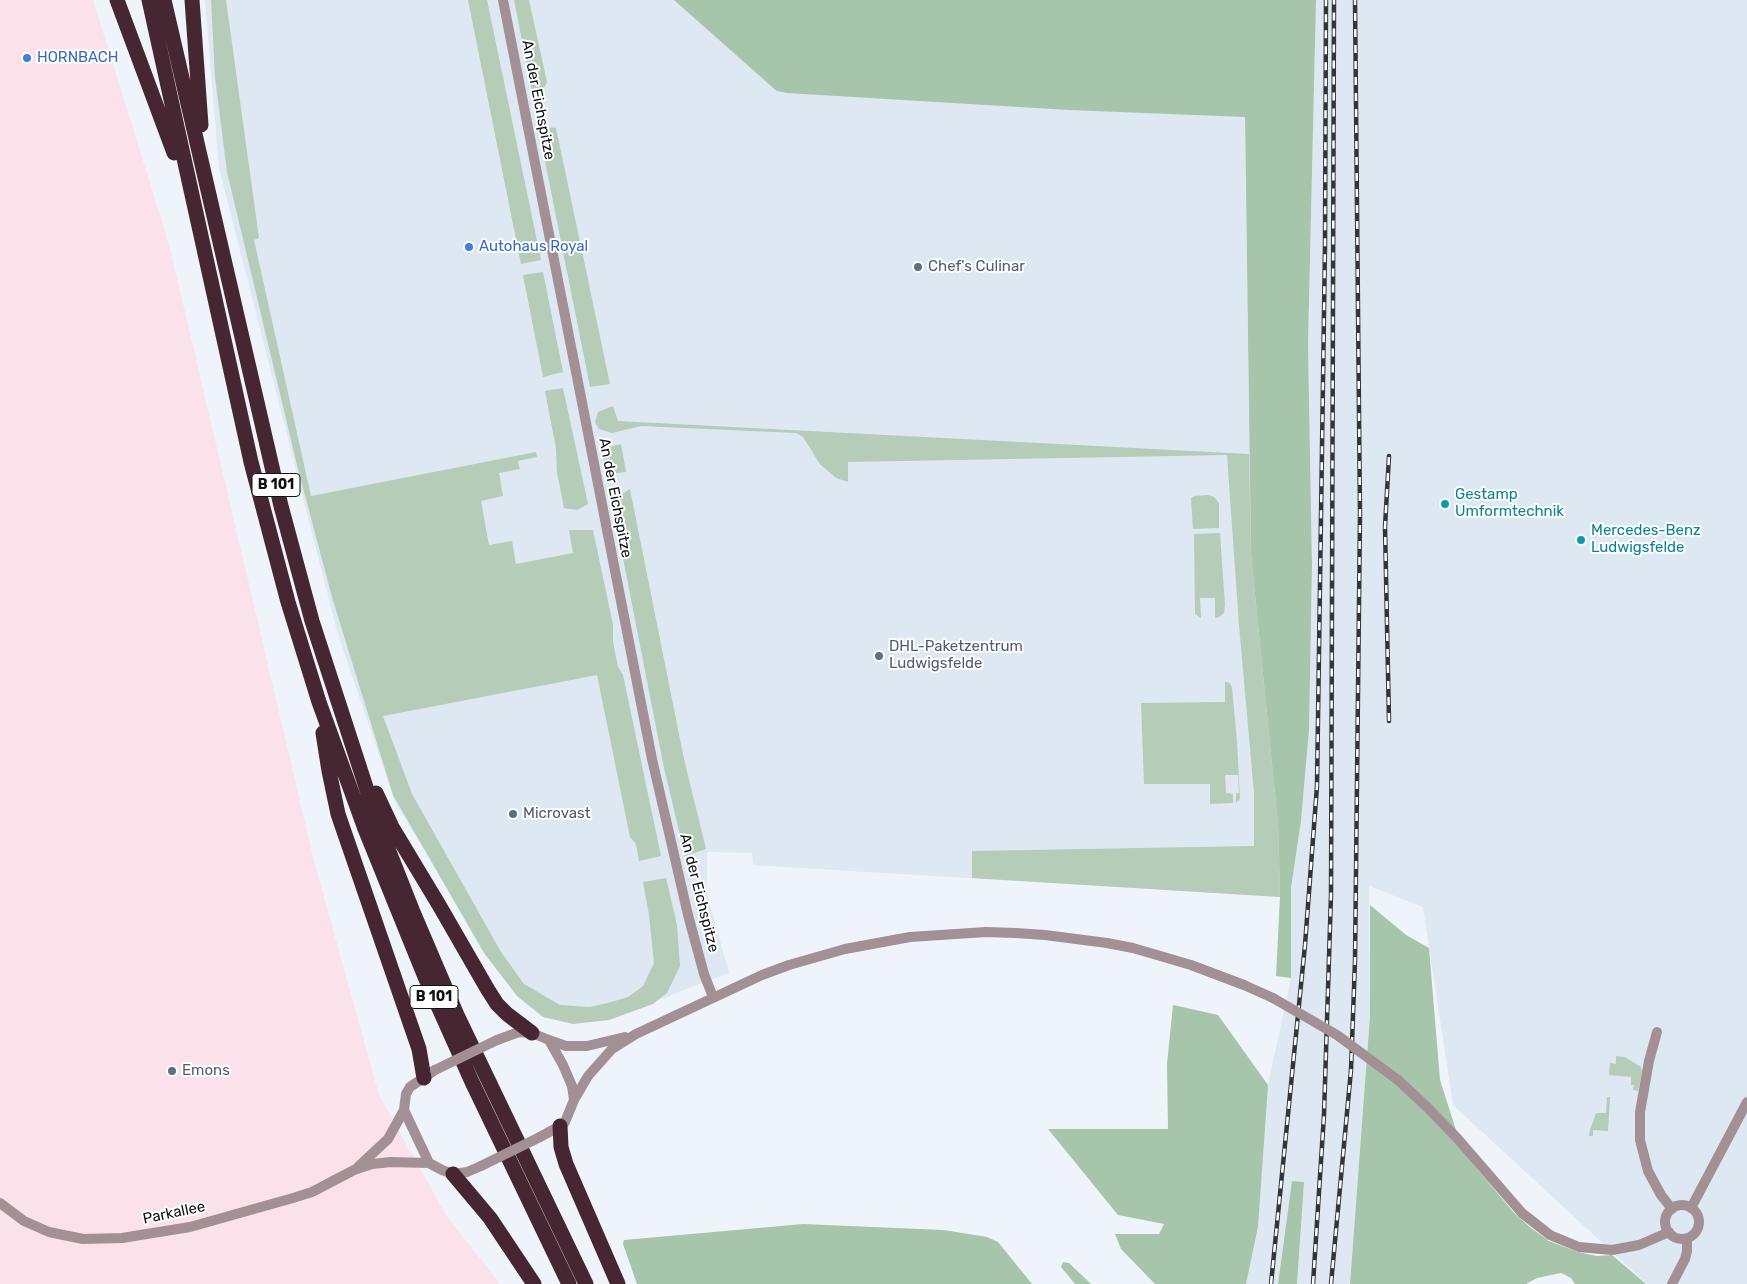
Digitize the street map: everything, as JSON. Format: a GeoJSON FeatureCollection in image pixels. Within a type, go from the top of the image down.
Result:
{"type":"FeatureCollection","features":[{"type":"Feature","properties":{"kind":"highway"},"geometry":{"type":"LineString","coordinates":[[117,0],[174,152],[208,271]]}},
{"type":"Feature","properties":{"kind":"highway","name":"B 101"},"geometry":{"type":"LineString","coordinates":[[149,0],[260,497],[288,602],[319,702],[424,977],[569,1284]]}},
{"type":"Feature","properties":{"kind":"highway","name":"B 101"},"geometry":{"type":"LineString","coordinates":[[164,0],[295,561],[344,721],[388,849],[453,1006],[528,1167],[586,1284]]}},
{"type":"Feature","properties":{"kind":"highway"},"geometry":{"type":"LineString","coordinates":[[192,0],[199,105],[218,236]]}},
{"type":"Feature","properties":{"kind":"highway"},"geometry":{"type":"LineString","coordinates":[[319,702],[329,771],[338,814],[429,1074]]}},
{"type":"Feature","properties":{"kind":"highway"},"geometry":{"type":"LineString","coordinates":[[344,721],[392,827],[488,990],[497,1004],[507,1014],[532,1033]]}},
{"type":"Feature","properties":{"kind":"highway"},"geometry":{"type":"LineString","coordinates":[[560,1126],[561,1147],[566,1164],[618,1284]]}},
{"type":"Feature","properties":{"kind":"highway"},"geometry":{"type":"LineString","coordinates":[[453,1174],[490,1218],[534,1284]]}},
{"type":"Feature","properties":{"kind":"street","name":"An der Eichspitze"},"geometry":{"type":"LineString","coordinates":[[503,0],[652,760],[688,914],[704,974],[713,997]]}},
{"type":"Feature","properties":{"kind":"street"},"geometry":{"type":"LineString","coordinates":[[354,1170],[372,1164],[391,1162],[429,1163],[453,1174],[467,1172],[560,1126],[568,1116],[574,1100],[588,1076],[612,1049],[636,1034],[713,997],[789,965],[845,949],[910,937],[986,932],[1045,935],[1133,948],[1209,971],[1273,998],[1337,1035],[1398,1080],[1457,1138],[1522,1213],[1550,1235],[1579,1247],[1612,1250],[1639,1245],[1669,1232]]}},
{"type":"Feature","properties":{"kind":"street"},"geometry":{"type":"LineString","coordinates":[[354,1170],[388,1139],[404,1110],[406,1094],[410,1087],[429,1074],[497,1040],[519,1032],[532,1033],[566,1046],[587,1046],[602,1044],[636,1034]]}},
{"type":"Feature","properties":{"kind":"street"},"geometry":{"type":"LineString","coordinates":[[1657,1032],[1649,1061],[1640,1112],[1640,1140],[1648,1171],[1672,1209]]}},
{"type":"Feature","properties":{"kind":"street"},"geometry":{"type":"LineString","coordinates":[[549,1040],[572,1086],[574,1100]]}},
{"type":"Feature","properties":{"kind":"street"},"geometry":{"type":"LineString","coordinates":[[1691,1208],[1747,1102]]}},
{"type":"Feature","properties":{"kind":"street"},"geometry":{"type":"LineString","coordinates":[[404,1110],[429,1163]]}},
{"type":"Feature","properties":{"kind":"street","name":"Parkallee"},"geometry":{"type":"LineString","coordinates":[[0,1203],[24,1221],[48,1232],[83,1239],[122,1238],[190,1227],[300,1196],[312,1192],[354,1170]]}},
{"type":"Feature","properties":{"kind":"street"},"geometry":{"type":"LineString","coordinates":[[1682,1206],[1691,1208],[1698,1216],[1699,1226],[1694,1234],[1687,1238],[1677,1238],[1669,1232],[1666,1217],[1672,1209],[1682,1206]]}},
{"type":"Feature","properties":{"kind":"street"},"geometry":{"type":"LineString","coordinates":[[1672,1284],[1688,1251],[1687,1238]]}},
{"type":"Feature","properties":{"kind":"shaded area"},"geometry":{"type":"Polygon","coordinates":[[[0,0],[93,0],[169,244],[314,861],[379,1095],[446,1215],[500,1284],[0,1284],[0,0]]]}},
{"type":"Feature","properties":{"kind":"shaded area"},"geometry":{"type":"Polygon","coordinates":[[[205,0],[1243,0],[1251,555],[1278,825],[1280,897],[753,865],[752,853],[707,852],[707,894],[729,973],[643,1006],[572,1022],[491,959],[395,802],[337,631],[219,168],[205,0]]]}},
{"type":"Feature","properties":{"kind":"shaded area"},"geometry":{"type":"Polygon","coordinates":[[[1316,0],[1747,0],[1747,1284],[1647,1284],[1453,1105],[1423,907],[1369,886],[1370,1016],[1350,1284],[1297,1284],[1304,1182],[1292,1181],[1278,1284],[1246,1284],[1258,1227],[1267,1089],[1291,978],[1291,888],[1301,821],[1309,730],[1312,566],[1308,344],[1316,0]]]}},
{"type":"Feature","properties":{"kind":"green space"},"geometry":{"type":"Polygon","coordinates":[[[211,0],[226,0],[259,238],[254,240],[311,496],[536,452],[537,457],[518,461],[520,469],[499,473],[503,496],[481,501],[489,545],[512,541],[516,564],[573,553],[569,530],[593,530],[613,625],[613,642],[618,667],[623,675],[661,856],[639,861],[636,844],[630,837],[597,675],[383,716],[412,794],[501,952],[524,984],[560,1005],[590,1007],[608,1003],[628,997],[643,986],[654,963],[649,915],[643,882],[666,878],[677,925],[680,966],[667,993],[653,1004],[609,1020],[573,1024],[543,1017],[517,996],[484,953],[393,795],[332,597],[297,465],[227,172],[215,77],[211,0]]]}},
{"type":"Feature","properties":{"kind":"green space"},"geometry":{"type":"Polygon","coordinates":[[[468,0],[487,0],[541,260],[521,264],[468,0]]]}},
{"type":"Feature","properties":{"kind":"green space"},"geometry":{"type":"Polygon","coordinates":[[[514,0],[529,0],[547,82],[535,106],[514,0]]]}},
{"type":"Feature","properties":{"kind":"green space"},"geometry":{"type":"Polygon","coordinates":[[[674,0],[1316,0],[1308,344],[1312,566],[1309,730],[1301,821],[1291,888],[1291,978],[1276,976],[1280,897],[1278,825],[1251,555],[1245,117],[1069,110],[777,91],[674,0]]]}},
{"type":"Feature","properties":{"kind":"green space"},"geometry":{"type":"Polygon","coordinates":[[[538,126],[556,128],[610,384],[590,387],[538,126]]]}},
{"type":"Feature","properties":{"kind":"green space"},"geometry":{"type":"Polygon","coordinates":[[[543,272],[563,372],[543,377],[523,275],[543,272]]]}},
{"type":"Feature","properties":{"kind":"green space"},"geometry":{"type":"Polygon","coordinates":[[[563,388],[588,504],[577,510],[564,508],[557,472],[556,448],[545,391],[563,388]]]}},
{"type":"Feature","properties":{"kind":"green space"},"geometry":{"type":"Polygon","coordinates":[[[613,406],[618,421],[1249,454],[1251,555],[1278,825],[1280,897],[972,878],[972,851],[1254,846],[1254,793],[1239,625],[1227,455],[848,462],[848,482],[836,478],[820,464],[803,437],[796,433],[641,426],[612,433],[599,429],[595,422],[598,412],[613,406]]]}},
{"type":"Feature","properties":{"kind":"green space"},"geometry":{"type":"Polygon","coordinates":[[[621,444],[626,472],[609,474],[602,454],[609,447],[621,444]]]}},
{"type":"Feature","properties":{"kind":"green space"},"geometry":{"type":"Polygon","coordinates":[[[630,489],[684,759],[706,849],[685,856],[664,768],[614,512],[614,499],[630,489]]]}},
{"type":"Feature","properties":{"kind":"green space"},"geometry":{"type":"Polygon","coordinates":[[[1208,495],[1214,497],[1219,503],[1219,528],[1193,529],[1191,498],[1208,495]]]}},
{"type":"Feature","properties":{"kind":"green space"},"geometry":{"type":"Polygon","coordinates":[[[1220,533],[1224,613],[1215,618],[1215,598],[1200,598],[1201,618],[1195,614],[1194,534],[1220,533]]]}},
{"type":"Feature","properties":{"kind":"green space"},"geometry":{"type":"Polygon","coordinates":[[[1225,682],[1230,683],[1232,688],[1240,799],[1236,803],[1236,793],[1239,793],[1238,775],[1225,775],[1226,793],[1233,794],[1233,803],[1210,804],[1210,784],[1144,784],[1141,703],[1225,702],[1225,682]]]}},
{"type":"Feature","properties":{"kind":"green space"},"geometry":{"type":"Polygon","coordinates":[[[1370,905],[1406,935],[1429,948],[1440,1080],[1463,1152],[1514,1213],[1549,1241],[1578,1252],[1597,1256],[1612,1255],[1646,1284],[1575,1284],[1571,1278],[1561,1273],[1537,1278],[1526,1284],[1350,1284],[1370,1016],[1370,905]]]}},
{"type":"Feature","properties":{"kind":"green space"},"geometry":{"type":"Polygon","coordinates":[[[1173,1005],[1218,1015],[1268,1085],[1258,1227],[1246,1284],[1155,1284],[1121,1249],[1115,1234],[1159,1234],[1164,1224],[1118,1215],[1048,1129],[1168,1129],[1167,1064],[1173,1005]]]}},
{"type":"Feature","properties":{"kind":"green space"},"geometry":{"type":"Polygon","coordinates":[[[1616,1056],[1625,1057],[1641,1067],[1642,1072],[1638,1091],[1633,1090],[1634,1085],[1631,1085],[1631,1077],[1609,1075],[1610,1063],[1616,1064],[1616,1056]]]}},
{"type":"Feature","properties":{"kind":"green space"},"geometry":{"type":"Polygon","coordinates":[[[1607,1097],[1610,1097],[1608,1131],[1593,1130],[1593,1136],[1589,1136],[1596,1113],[1606,1113],[1607,1097]]]}},
{"type":"Feature","properties":{"kind":"green space"},"geometry":{"type":"Polygon","coordinates":[[[1292,1181],[1304,1182],[1297,1284],[1278,1284],[1292,1181]]]}},
{"type":"Feature","properties":{"kind":"green space"},"geometry":{"type":"Polygon","coordinates":[[[803,1224],[944,1230],[987,1237],[998,1242],[1032,1284],[637,1284],[623,1244],[624,1240],[803,1224]]]}},
{"type":"Feature","properties":{"kind":"green space"},"geometry":{"type":"Polygon","coordinates":[[[1063,1262],[1069,1263],[1091,1284],[1075,1284],[1061,1267],[1063,1262]]]}},
{"type":"Feature","properties":{"kind":"railway"},"geometry":{"type":"LineString","coordinates":[[1271,1284],[1305,945],[1317,786],[1325,246],[1326,0]]}},
{"type":"Feature","properties":{"kind":"railway"},"geometry":{"type":"LineString","coordinates":[[1313,1284],[1324,1115],[1331,895],[1334,0]]}},
{"type":"Feature","properties":{"kind":"railway"},"geometry":{"type":"LineString","coordinates":[[1331,1284],[1351,1070],[1355,961],[1360,514],[1355,0]]}},
{"type":"Feature","properties":{"kind":"railway"},"geometry":{"type":"LineString","coordinates":[[1389,456],[1385,527],[1389,721]]}},
{"type":"Feature","properties":{"kind":"place","name":"HORNBACH"},"geometry":{"type":"Point","coordinates":[27,58]}},
{"type":"Feature","properties":{"kind":"place","name":"Autohaus Royal"},"geometry":{"type":"Point","coordinates":[469,247]}},
{"type":"Feature","properties":{"kind":"place","name":"Chef's Culinar"},"geometry":{"type":"Point","coordinates":[918,267]}},
{"type":"Feature","properties":{"kind":"place","name":"Gestamp Umformtechnik"},"geometry":{"type":"Point","coordinates":[1445,504]}},
{"type":"Feature","properties":{"kind":"place","name":"Mercedes-Benz Ludwigsfelde"},"geometry":{"type":"Point","coordinates":[1581,540]}},
{"type":"Feature","properties":{"kind":"place","name":"DHL-Paketzentrum Ludwigsfelde"},"geometry":{"type":"Point","coordinates":[879,656]}},
{"type":"Feature","properties":{"kind":"place","name":"Microvast"},"geometry":{"type":"Point","coordinates":[513,814]}},
{"type":"Feature","properties":{"kind":"place","name":"Emons"},"geometry":{"type":"Point","coordinates":[172,1071]}}]}
